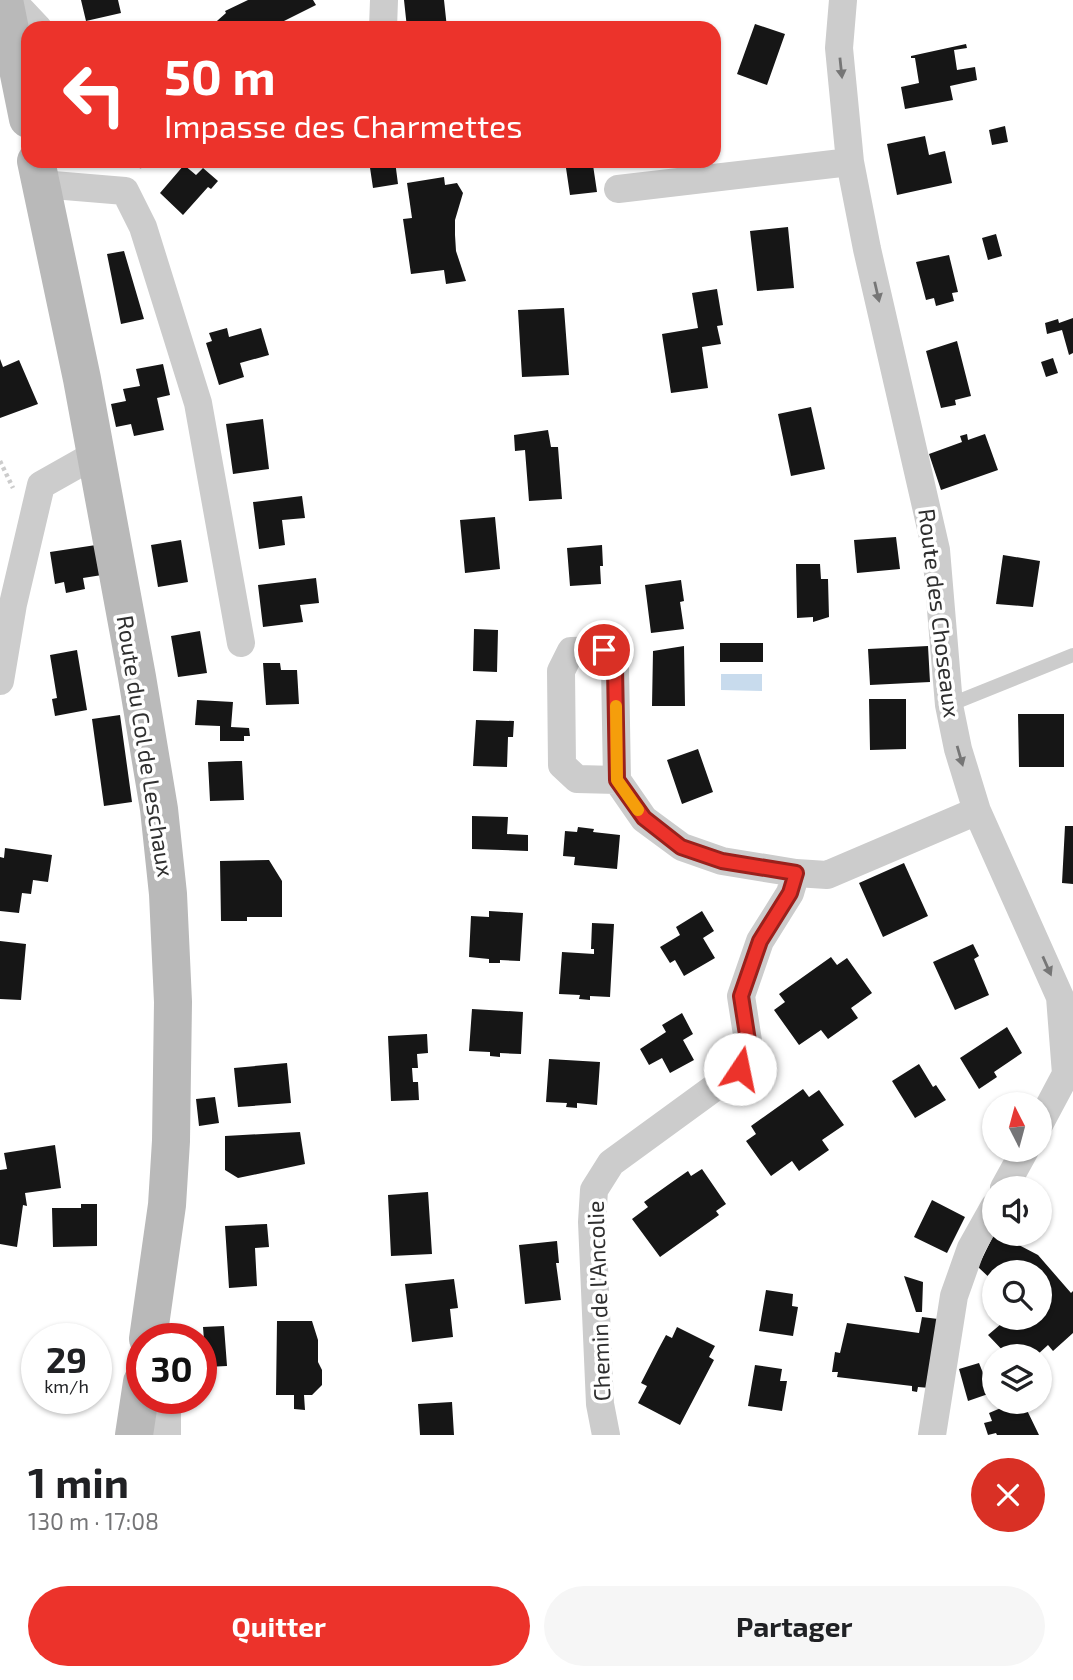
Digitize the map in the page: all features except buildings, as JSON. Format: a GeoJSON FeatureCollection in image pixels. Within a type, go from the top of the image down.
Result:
{"type":"FeatureCollection","features":[{"type":"Feature","properties":{"kind":"main road"},"geometry":{"type":"LineString","coordinates":[[5,4],[21,84]]}},
{"type":"Feature","properties":{"kind":"main road","name":"Route du Col de Leschaux"},"geometry":{"type":"LineString","coordinates":[[38,172],[96,454],[137,677],[159,809],[169,894],[173,958],[171,1127],[168,1192],[150,1323]]}},
{"type":"Feature","properties":{"kind":"main road"},"geometry":{"type":"LineString","coordinates":[[134,1435],[137,1414]]}},
{"type":"Feature","properties":{"kind":"street"},"geometry":{"type":"LineString","coordinates":[[383,0],[383,21]]}},
{"type":"Feature","properties":{"kind":"street","name":"Route des Choseaux"},"geometry":{"type":"LineString","coordinates":[[843,0],[839,48],[850,162],[867,249],[936,550],[949,705],[958,749],[977,811],[1067,994],[1070,1079],[1052,1105]]}},
{"type":"Feature","properties":{"kind":"street"},"geometry":{"type":"LineString","coordinates":[[5,4],[22,12],[31,21]]}},
{"type":"Feature","properties":{"kind":"street"},"geometry":{"type":"LineString","coordinates":[[618,189],[850,162]]}},
{"type":"Feature","properties":{"kind":"street"},"geometry":{"type":"LineString","coordinates":[[38,172],[125,191],[143,227],[198,403],[241,643]]}},
{"type":"Feature","properties":{"kind":"street"},"geometry":{"type":"LineString","coordinates":[[0,681],[13,604],[41,485],[96,454]]}},
{"type":"Feature","properties":{"kind":"street"},"geometry":{"type":"LineString","coordinates":[[617,780],[644,818],[681,847],[722,861],[796,873],[827,875],[977,811]]}},
{"type":"Feature","properties":{"kind":"street","name":"Chemin de l'Ancolie"},"geometry":{"type":"LineString","coordinates":[[606,1435],[600,1404],[592,1222],[594,1190],[611,1163],[740,1069],[748,1041],[741,996],[760,941],[790,893],[796,873]]}},
{"type":"Feature","properties":{"kind":"street"},"geometry":{"type":"LineString","coordinates":[[932,1435],[954,1296],[971,1248],[982,1228]]}},
{"type":"Feature","properties":{"kind":"street"},"geometry":{"type":"LineString","coordinates":[[167,1414],[167,1435]]}},
{"type":"Feature","properties":{"kind":"lane"},"geometry":{"type":"LineString","coordinates":[[949,705],[1073,655]]}},
{"type":"Feature","properties":{"kind":"water"},"geometry":{"type":"Polygon","coordinates":[[[721,674],[762,674],[762,691],[721,690],[721,674]]]}},
{"type":"Feature","properties":{"kind":"slow traffic"},"geometry":{"type":"LineString","coordinates":[[616,706],[617,780],[638,810]]}},
{"type":"Feature","properties":{"kind":"route"},"geometry":{"type":"LineString","coordinates":[[604,650],[615,667],[617,780],[644,818],[681,847],[722,861],[796,873],[790,893],[760,941],[741,996],[748,1041],[740,1069]]}}]}
